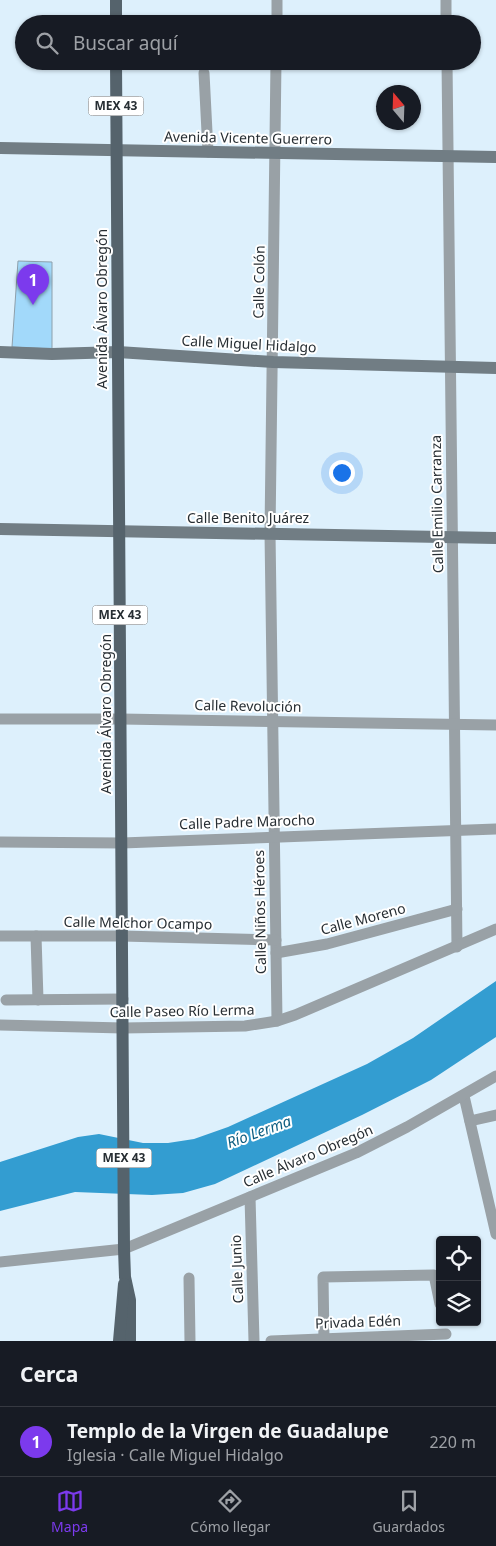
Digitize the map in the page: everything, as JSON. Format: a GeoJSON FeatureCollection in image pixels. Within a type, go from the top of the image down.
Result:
{"type":"FeatureCollection","features":[{"type":"Feature","properties":{"kind":"main road"},"geometry":{"type":"LineString","coordinates":[[116,0],[116,15]]}},
{"type":"Feature","properties":{"kind":"main road","name":"Avenida Álvaro Obregón"},"geometry":{"type":"LineString","coordinates":[[116,70],[124,1243],[125,1277],[130,1300],[130,1341]]}},
{"type":"Feature","properties":{"kind":"main road","name":"Avenida Álvaro Obregón"},"geometry":{"type":"LineString","coordinates":[[119,1341],[121,1299],[125,1277]]}},
{"type":"Feature","properties":{"kind":"street"},"geometry":{"type":"LineString","coordinates":[[277,0],[277,15]]}},
{"type":"Feature","properties":{"kind":"street"},"geometry":{"type":"LineString","coordinates":[[446,0],[446,15]]}},
{"type":"Feature","properties":{"kind":"street","name":"Calle Colón"},"geometry":{"type":"LineString","coordinates":[[270,533],[276,70]]}},
{"type":"Feature","properties":{"kind":"street","name":"Calle Emilio Carranza"},"geometry":{"type":"LineString","coordinates":[[447,70],[457,947]]}},
{"type":"Feature","properties":{"kind":"street"},"geometry":{"type":"LineString","coordinates":[[204,73],[208,152]]}},
{"type":"Feature","properties":{"kind":"street","name":"Avenida Vicente Guerrero"},"geometry":{"type":"LineString","coordinates":[[0,148],[116,152],[496,157]]}},
{"type":"Feature","properties":{"kind":"street","name":"Calle Miguel Hidalgo"},"geometry":{"type":"LineString","coordinates":[[0,352],[52,354],[118,352],[273,362],[496,368]]}},
{"type":"Feature","properties":{"kind":"street","name":"Calle Benito Juárez"},"geometry":{"type":"LineString","coordinates":[[0,529],[496,538]]}},
{"type":"Feature","properties":{"kind":"street","name":"Calle Niños Héroes"},"geometry":{"type":"LineString","coordinates":[[270,533],[277,1021]]}},
{"type":"Feature","properties":{"kind":"street","name":"Calle Revolución"},"geometry":{"type":"LineString","coordinates":[[0,719],[496,725]]}},
{"type":"Feature","properties":{"kind":"street","name":"Calle Padre Marocho"},"geometry":{"type":"LineString","coordinates":[[0,842],[122,843],[496,829]]}},
{"type":"Feature","properties":{"kind":"street","name":"Calle Moreno"},"geometry":{"type":"LineString","coordinates":[[276,953],[327,944],[457,909]]}},
{"type":"Feature","properties":{"kind":"street","name":"Calle Paseo Río Lerma"},"geometry":{"type":"LineString","coordinates":[[0,1026],[123,1028],[245,1026],[277,1021],[496,930]]}},
{"type":"Feature","properties":{"kind":"street","name":"Calle Melchor Ocampo"},"geometry":{"type":"LineString","coordinates":[[0,936],[122,936],[276,940]]}},
{"type":"Feature","properties":{"kind":"street"},"geometry":{"type":"LineString","coordinates":[[36,936],[38,1000]]}},
{"type":"Feature","properties":{"kind":"street"},"geometry":{"type":"LineString","coordinates":[[6,1000],[123,999]]}},
{"type":"Feature","properties":{"kind":"street","name":"Calle Álvaro Obregón"},"geometry":{"type":"LineString","coordinates":[[0,1262],[124,1243],[250,1196],[356,1153],[464,1096],[496,1076]]}},
{"type":"Feature","properties":{"kind":"street"},"geometry":{"type":"LineString","coordinates":[[464,1096],[490,1183],[496,1234]]}},
{"type":"Feature","properties":{"kind":"street"},"geometry":{"type":"LineString","coordinates":[[470,1121],[496,1115]]}},
{"type":"Feature","properties":{"kind":"street","name":"Calle Junio"},"geometry":{"type":"LineString","coordinates":[[250,1196],[254,1341]]}},
{"type":"Feature","properties":{"kind":"street"},"geometry":{"type":"LineString","coordinates":[[324,1340],[323,1277],[434,1275],[436,1285]]}},
{"type":"Feature","properties":{"kind":"street"},"geometry":{"type":"LineString","coordinates":[[189,1278],[190,1341]]}},
{"type":"Feature","properties":{"kind":"street","name":"Privada Edén"},"geometry":{"type":"LineString","coordinates":[[271,1341],[324,1340],[446,1332]]}},
{"type":"Feature","properties":{"kind":"water","name":"Río Lerma"},"geometry":{"type":"Polygon","coordinates":[[[496,981],[496,1037],[431,1080],[362,1115],[215,1184],[183,1193],[152,1195],[75,1192],[0,1211],[0,1162],[78,1137],[99,1134],[143,1143],[168,1143],[194,1139],[228,1127],[367,1064],[413,1038],[496,981]]]}},
{"type":"Feature","properties":{"kind":"building"},"geometry":{"type":"Polygon","coordinates":[[[18,261],[52,262],[52,349],[12,347],[18,261]]]}},
{"type":"Feature","properties":{"kind":"place","name":"Templo de la Virgen de Guadalupe"},"geometry":{"type":"Point","coordinates":[33,305]}}]}
